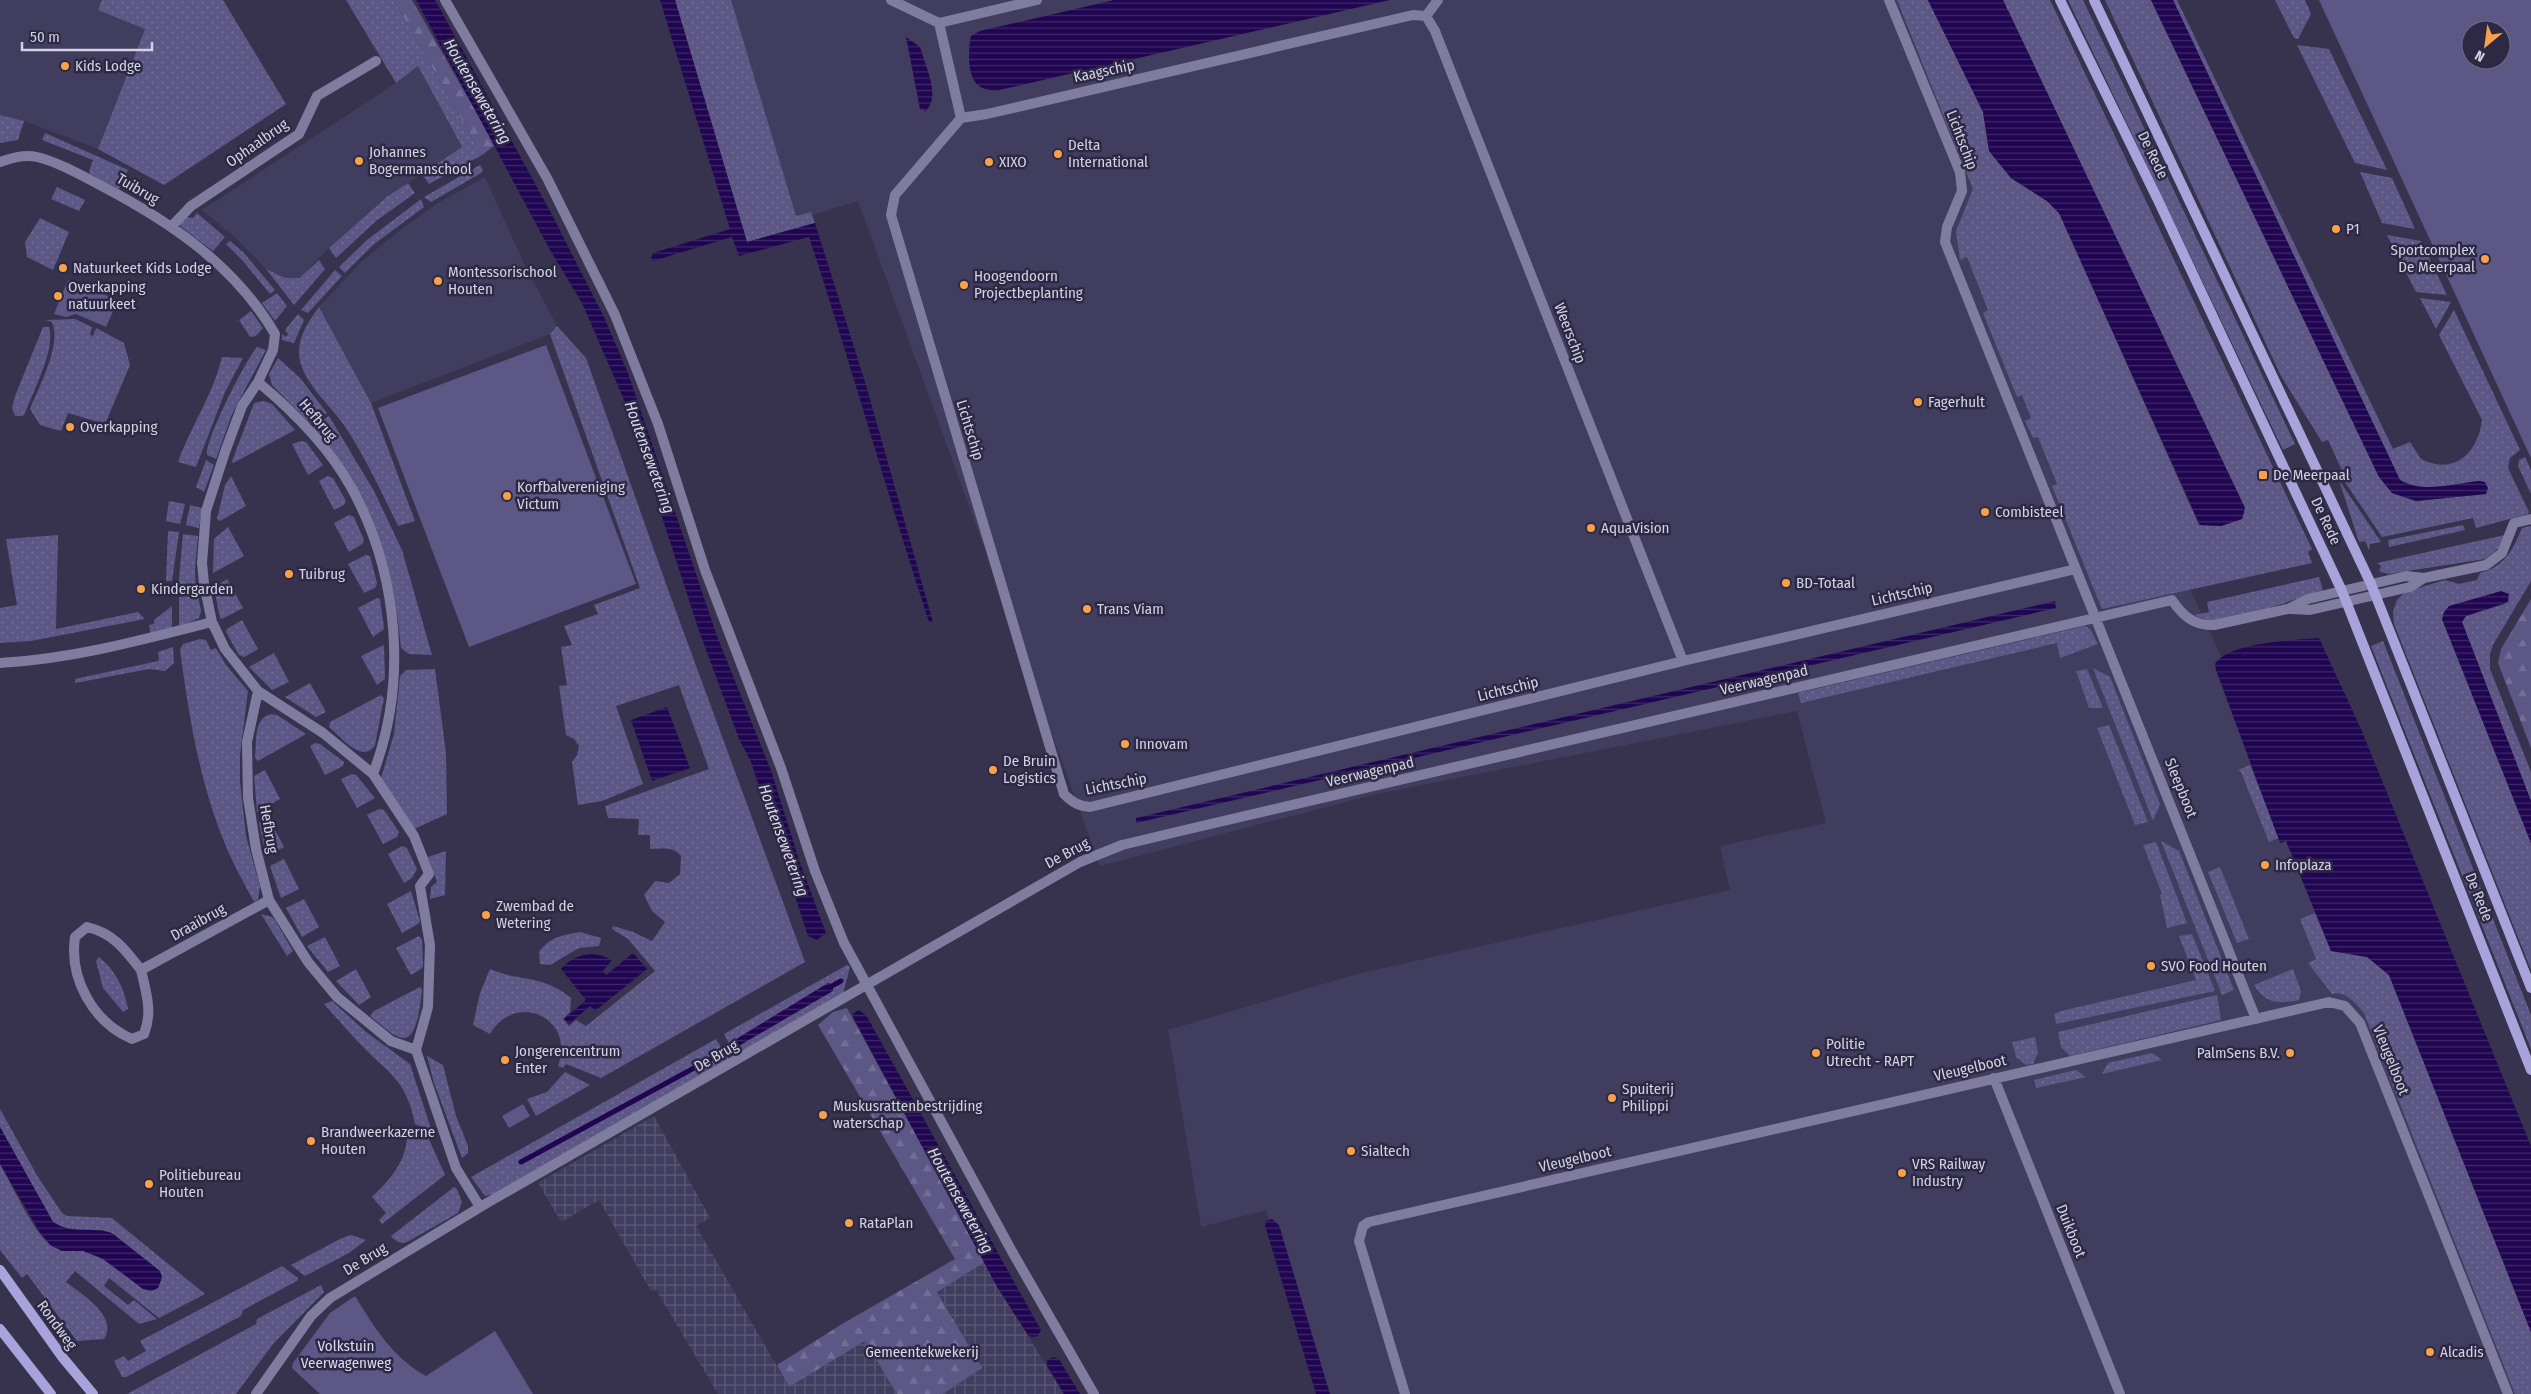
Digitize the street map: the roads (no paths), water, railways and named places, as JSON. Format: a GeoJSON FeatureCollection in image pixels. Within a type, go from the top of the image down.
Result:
{"type":"FeatureCollection","features":[{"type":"Feature","properties":{"kind":"main road","name":"De Rede"},"geometry":{"type":"LineString","coordinates":[[2060,0],[2162,209],[2342,591],[2531,1070]]}},
{"type":"Feature","properties":{"kind":"main road","name":"De Rede"},"geometry":{"type":"LineString","coordinates":[[2094,0],[2376,595],[2531,988]]}},
{"type":"Feature","properties":{"kind":"main road","name":"Rondweg"},"geometry":{"type":"LineString","coordinates":[[0,1270],[63,1358],[93,1394]]}},
{"type":"Feature","properties":{"kind":"main road"},"geometry":{"type":"LineString","coordinates":[[0,1330],[51,1394]]}},
{"type":"Feature","properties":{"kind":"street"},"geometry":{"type":"LineString","coordinates":[[445,0],[547,178],[615,315],[652,410],[705,570],[780,768],[815,871],[844,943],[1014,1255],[1094,1394]]}},
{"type":"Feature","properties":{"kind":"street"},"geometry":{"type":"LineString","coordinates":[[891,0],[939,24],[1037,0]]}},
{"type":"Feature","properties":{"kind":"street"},"geometry":{"type":"LineString","coordinates":[[1426,16],[1438,0]]}},
{"type":"Feature","properties":{"kind":"street","name":"Lichtschip"},"geometry":{"type":"LineString","coordinates":[[961,118],[895,195],[891,215],[1064,794],[1072,802],[1090,808],[1683,662],[2076,569],[1945,242],[1947,227],[1962,191],[1960,172],[1889,0]]}},
{"type":"Feature","properties":{"kind":"street","name":"Kaagschip"},"geometry":{"type":"LineString","coordinates":[[961,118],[988,114],[1413,16],[1426,16]]}},
{"type":"Feature","properties":{"kind":"street","name":"Weerschip"},"geometry":{"type":"LineString","coordinates":[[1426,16],[1435,31],[1683,662]]}},
{"type":"Feature","properties":{"kind":"street"},"geometry":{"type":"LineString","coordinates":[[939,24],[961,118]]}},
{"type":"Feature","properties":{"kind":"street","name":"Ophaalbrug"},"geometry":{"type":"LineString","coordinates":[[171,227],[191,206],[298,134],[317,96],[376,61]]}},
{"type":"Feature","properties":{"kind":"street","name":"Tuibrug"},"geometry":{"type":"LineString","coordinates":[[0,162],[26,156],[37,157],[118,194],[171,227],[211,257],[229,274],[275,334],[273,350],[258,382],[242,406],[224,452],[206,511],[202,564],[212,622],[225,650],[258,691]]}},
{"type":"Feature","properties":{"kind":"street","name":"Hefbrug"},"geometry":{"type":"LineString","coordinates":[[258,382],[290,410],[336,466],[351,487],[375,543],[393,617],[394,683],[385,743],[373,774]]}},
{"type":"Feature","properties":{"kind":"street"},"geometry":{"type":"LineString","coordinates":[[2424,578],[2486,565],[2502,553],[2514,523],[2531,519]]}},
{"type":"Feature","properties":{"kind":"street","name":"Sleepboot"},"geometry":{"type":"LineString","coordinates":[[2076,569],[2236,966],[2246,999],[2256,1019]]}},
{"type":"Feature","properties":{"kind":"street","name":"Veerwagenpad"},"geometry":{"type":"LineString","coordinates":[[1238,818],[2172,600],[2181,614],[2208,626],[2288,609],[2308,599],[2406,576],[2424,578]]}},
{"type":"Feature","properties":{"kind":"street","name":"Veerwagenpad"},"geometry":{"type":"LineString","coordinates":[[2288,609],[2310,610],[2346,602],[2410,587],[2424,578]]}},
{"type":"Feature","properties":{"kind":"street"},"geometry":{"type":"LineString","coordinates":[[0,663],[29,662],[122,646],[212,622]]}},
{"type":"Feature","properties":{"kind":"street"},"geometry":{"type":"LineString","coordinates":[[258,691],[318,729],[373,774],[414,836],[429,874],[420,886],[430,945],[428,1006],[416,1050],[456,1168],[480,1207]]}},
{"type":"Feature","properties":{"kind":"street","name":"Hefbrug"},"geometry":{"type":"LineString","coordinates":[[258,691],[247,742],[248,798],[256,849],[269,900],[308,962],[336,997],[391,1041],[416,1050]]}},
{"type":"Feature","properties":{"kind":"street","name":"De Brug"},"geometry":{"type":"LineString","coordinates":[[256,1394],[321,1304],[480,1207],[867,986],[975,922],[1103,851],[1238,818]]}},
{"type":"Feature","properties":{"kind":"street","name":"Draaibrug"},"geometry":{"type":"LineString","coordinates":[[141,970],[269,900]]}},
{"type":"Feature","properties":{"kind":"street"},"geometry":{"type":"LineString","coordinates":[[87,927],[103,930],[124,948],[141,970],[149,1000],[149,1022],[144,1034],[132,1039],[116,1032],[97,1013],[81,988],[73,955],[75,937],[87,927]]}},
{"type":"Feature","properties":{"kind":"street","name":"Vleugelboot"},"geometry":{"type":"LineString","coordinates":[[1405,1394],[1359,1241],[1363,1226],[1369,1222],[2328,1002],[2345,1006],[2360,1023],[2508,1394]]}},
{"type":"Feature","properties":{"kind":"street","name":"Duikboot"},"geometry":{"type":"LineString","coordinates":[[1994,1078],[2120,1394]]}},
{"type":"Feature","properties":{"kind":"water","name":"Houtensewetering"},"geometry":{"type":"Polygon","coordinates":[[[416,0],[435,0],[550,211],[604,317],[628,373],[717,636],[772,773],[799,860],[826,933],[817,940],[808,936],[751,762],[739,739],[699,631],[624,400],[582,303],[550,250],[416,0]]]}},
{"type":"Feature","properties":{"kind":"water"},"geometry":{"type":"Polygon","coordinates":[[[660,0],[675,0],[747,242],[815,223],[866,385],[933,622],[929,622],[809,237],[739,256],[732,237],[653,261],[651,258],[653,253],[730,229],[660,0]]]}},
{"type":"Feature","properties":{"kind":"water"},"geometry":{"type":"Polygon","coordinates":[[[1114,0],[1390,0],[995,91],[982,88],[972,77],[969,63],[971,36],[980,31],[1114,0]]]}},
{"type":"Feature","properties":{"kind":"water"},"geometry":{"type":"Polygon","coordinates":[[[1928,0],[2003,0],[2245,508],[2242,519],[2221,526],[2200,525],[2059,213],[2047,201],[2011,178],[1989,151],[1983,112],[1928,0]]]}},
{"type":"Feature","properties":{"kind":"water"},"geometry":{"type":"Polygon","coordinates":[[[2151,0],[2173,0],[2400,480],[2409,484],[2429,487],[2480,481],[2485,482],[2488,488],[2486,494],[2416,501],[2392,493],[2379,477],[2151,0]]]}},
{"type":"Feature","properties":{"kind":"water"},"geometry":{"type":"Polygon","coordinates":[[[906,37],[920,47],[929,75],[932,98],[926,111],[920,109],[906,37]]]}},
{"type":"Feature","properties":{"kind":"water"},"geometry":{"type":"Polygon","coordinates":[[[2501,591],[2509,594],[2508,602],[2466,616],[2462,622],[2531,801],[2531,843],[2442,619],[2444,612],[2449,606],[2501,591]]]}},
{"type":"Feature","properties":{"kind":"water"},"geometry":{"type":"Polygon","coordinates":[[[2055,601],[2056,608],[1136,823],[1136,818],[2055,601]]]}},
{"type":"Feature","properties":{"kind":"water"},"geometry":{"type":"Polygon","coordinates":[[[2319,638],[2361,729],[2531,1146],[2531,1332],[2389,975],[2367,957],[2331,951],[2286,841],[2280,843],[2216,670],[2215,664],[2222,657],[2233,651],[2279,641],[2319,638]]]}},
{"type":"Feature","properties":{"kind":"water"},"geometry":{"type":"Polygon","coordinates":[[[667,707],[690,768],[652,781],[631,720],[667,707]]]}},
{"type":"Feature","properties":{"kind":"water"},"geometry":{"type":"Polygon","coordinates":[[[633,953],[647,969],[595,1011],[590,1006],[569,1024],[564,1019],[586,1000],[561,969],[572,959],[592,954],[612,960],[603,971],[606,975],[633,953]]]}},
{"type":"Feature","properties":{"kind":"water"},"geometry":{"type":"Polygon","coordinates":[[[828,983],[833,985],[833,991],[737,1047],[733,1041],[828,983]]]}},
{"type":"Feature","properties":{"kind":"water","name":"Houtensewetering"},"geometry":{"type":"Polygon","coordinates":[[[858,1010],[866,1015],[1041,1330],[1038,1336],[1032,1337],[1028,1335],[996,1285],[852,1015],[858,1010]]]}},
{"type":"Feature","properties":{"kind":"water"},"geometry":{"type":"Polygon","coordinates":[[[0,1127],[53,1222],[68,1228],[112,1233],[160,1271],[162,1277],[158,1288],[152,1291],[143,1289],[103,1259],[83,1251],[62,1251],[50,1245],[39,1231],[0,1164],[0,1127]]]}},
{"type":"Feature","properties":{"kind":"water"},"geometry":{"type":"Polygon","coordinates":[[[1272,1219],[1279,1225],[1330,1394],[1316,1394],[1265,1226],[1266,1221],[1272,1219]]]}},
{"type":"Feature","properties":{"kind":"water"},"geometry":{"type":"Polygon","coordinates":[[[1053,1357],[1059,1359],[1080,1394],[1064,1394],[1047,1366],[1047,1360],[1053,1357]]]}},
{"type":"Feature","properties":{"kind":"waterway"},"geometry":{"type":"LineString","coordinates":[[828,988],[841,981]]}},
{"type":"Feature","properties":{"kind":"waterway"},"geometry":{"type":"LineString","coordinates":[[521,1162],[718,1055]]}},
{"type":"Feature","properties":{"kind":"place","name":"Kids Lodge"},"geometry":{"type":"Point","coordinates":[65,66]}},
{"type":"Feature","properties":{"kind":"place","name":"Delta International"},"geometry":{"type":"Point","coordinates":[1058,154]}},
{"type":"Feature","properties":{"kind":"place","name":"Johannes Bogermanschool"},"geometry":{"type":"Point","coordinates":[359,161]}},
{"type":"Feature","properties":{"kind":"place","name":"XIXO"},"geometry":{"type":"Point","coordinates":[989,162]}},
{"type":"Feature","properties":{"kind":"place","name":"P1"},"geometry":{"type":"Point","coordinates":[2336,229]}},
{"type":"Feature","properties":{"kind":"place","name":"Sportcomplex De Meerpaal"},"geometry":{"type":"Point","coordinates":[2485,259]}},
{"type":"Feature","properties":{"kind":"place","name":"Natuurkeet Kids Lodge"},"geometry":{"type":"Point","coordinates":[63,268]}},
{"type":"Feature","properties":{"kind":"place","name":"Montessorischool Houten"},"geometry":{"type":"Point","coordinates":[438,281]}},
{"type":"Feature","properties":{"kind":"place","name":"Hoogendoorn Projectbeplanting"},"geometry":{"type":"Point","coordinates":[964,285]}},
{"type":"Feature","properties":{"kind":"place","name":"Overkapping natuurkeet"},"geometry":{"type":"Point","coordinates":[58,296]}},
{"type":"Feature","properties":{"kind":"place","name":"Fagerhult"},"geometry":{"type":"Point","coordinates":[1918,402]}},
{"type":"Feature","properties":{"kind":"place","name":"Overkapping"},"geometry":{"type":"Point","coordinates":[70,427]}},
{"type":"Feature","properties":{"kind":"place","name":"De Meerpaal"},"geometry":{"type":"Point","coordinates":[2263,475]}},
{"type":"Feature","properties":{"kind":"place","name":"Korfbalvereniging Victum"},"geometry":{"type":"Point","coordinates":[507,496]}},
{"type":"Feature","properties":{"kind":"place","name":"Combisteel"},"geometry":{"type":"Point","coordinates":[1985,512]}},
{"type":"Feature","properties":{"kind":"place","name":"AquaVision"},"geometry":{"type":"Point","coordinates":[1591,528]}},
{"type":"Feature","properties":{"kind":"place","name":"Tuibrug"},"geometry":{"type":"Point","coordinates":[289,574]}},
{"type":"Feature","properties":{"kind":"place","name":"BD-Totaal"},"geometry":{"type":"Point","coordinates":[1786,583]}},
{"type":"Feature","properties":{"kind":"place","name":"Kindergarden"},"geometry":{"type":"Point","coordinates":[141,589]}},
{"type":"Feature","properties":{"kind":"place","name":"Trans Viam"},"geometry":{"type":"Point","coordinates":[1087,609]}},
{"type":"Feature","properties":{"kind":"place","name":"Innovam"},"geometry":{"type":"Point","coordinates":[1125,744]}},
{"type":"Feature","properties":{"kind":"place","name":"De Bruin Logistics"},"geometry":{"type":"Point","coordinates":[993,770]}},
{"type":"Feature","properties":{"kind":"place","name":"Infoplaza"},"geometry":{"type":"Point","coordinates":[2265,865]}},
{"type":"Feature","properties":{"kind":"place","name":"Zwembad de Wetering"},"geometry":{"type":"Point","coordinates":[486,915]}},
{"type":"Feature","properties":{"kind":"place","name":"SVO Food Houten"},"geometry":{"type":"Point","coordinates":[2151,966]}},
{"type":"Feature","properties":{"kind":"place","name":"Politie Utrecht - RAPT"},"geometry":{"type":"Point","coordinates":[1816,1053]}},
{"type":"Feature","properties":{"kind":"place","name":"PalmSens B.V."},"geometry":{"type":"Point","coordinates":[2290,1053]}},
{"type":"Feature","properties":{"kind":"place","name":"Jongerencentrum Enter"},"geometry":{"type":"Point","coordinates":[505,1060]}},
{"type":"Feature","properties":{"kind":"place","name":"Spuiterij Philippi"},"geometry":{"type":"Point","coordinates":[1612,1098]}},
{"type":"Feature","properties":{"kind":"place","name":"Muskusrattenbestrijding waterschap"},"geometry":{"type":"Point","coordinates":[823,1115]}},
{"type":"Feature","properties":{"kind":"place","name":"Brandweerkazerne Houten"},"geometry":{"type":"Point","coordinates":[311,1141]}},
{"type":"Feature","properties":{"kind":"place","name":"Sialtech"},"geometry":{"type":"Point","coordinates":[1351,1151]}},
{"type":"Feature","properties":{"kind":"place","name":"VRS Railway Industry"},"geometry":{"type":"Point","coordinates":[1902,1173]}},
{"type":"Feature","properties":{"kind":"place","name":"Politiebureau Houten"},"geometry":{"type":"Point","coordinates":[149,1184]}},
{"type":"Feature","properties":{"kind":"place","name":"RataPlan"},"geometry":{"type":"Point","coordinates":[849,1223]}},
{"type":"Feature","properties":{"kind":"place","name":"Alcadis"},"geometry":{"type":"Point","coordinates":[2430,1352]}},
{"type":"Feature","properties":{"kind":"park label","name":"Gemeentekwekerij"},"geometry":{"type":"Point","coordinates":[922,1352]}},
{"type":"Feature","properties":{"kind":"park label","name":"Volkstuin Veerwagenweg"},"geometry":{"type":"Point","coordinates":[346,1354]}}]}
